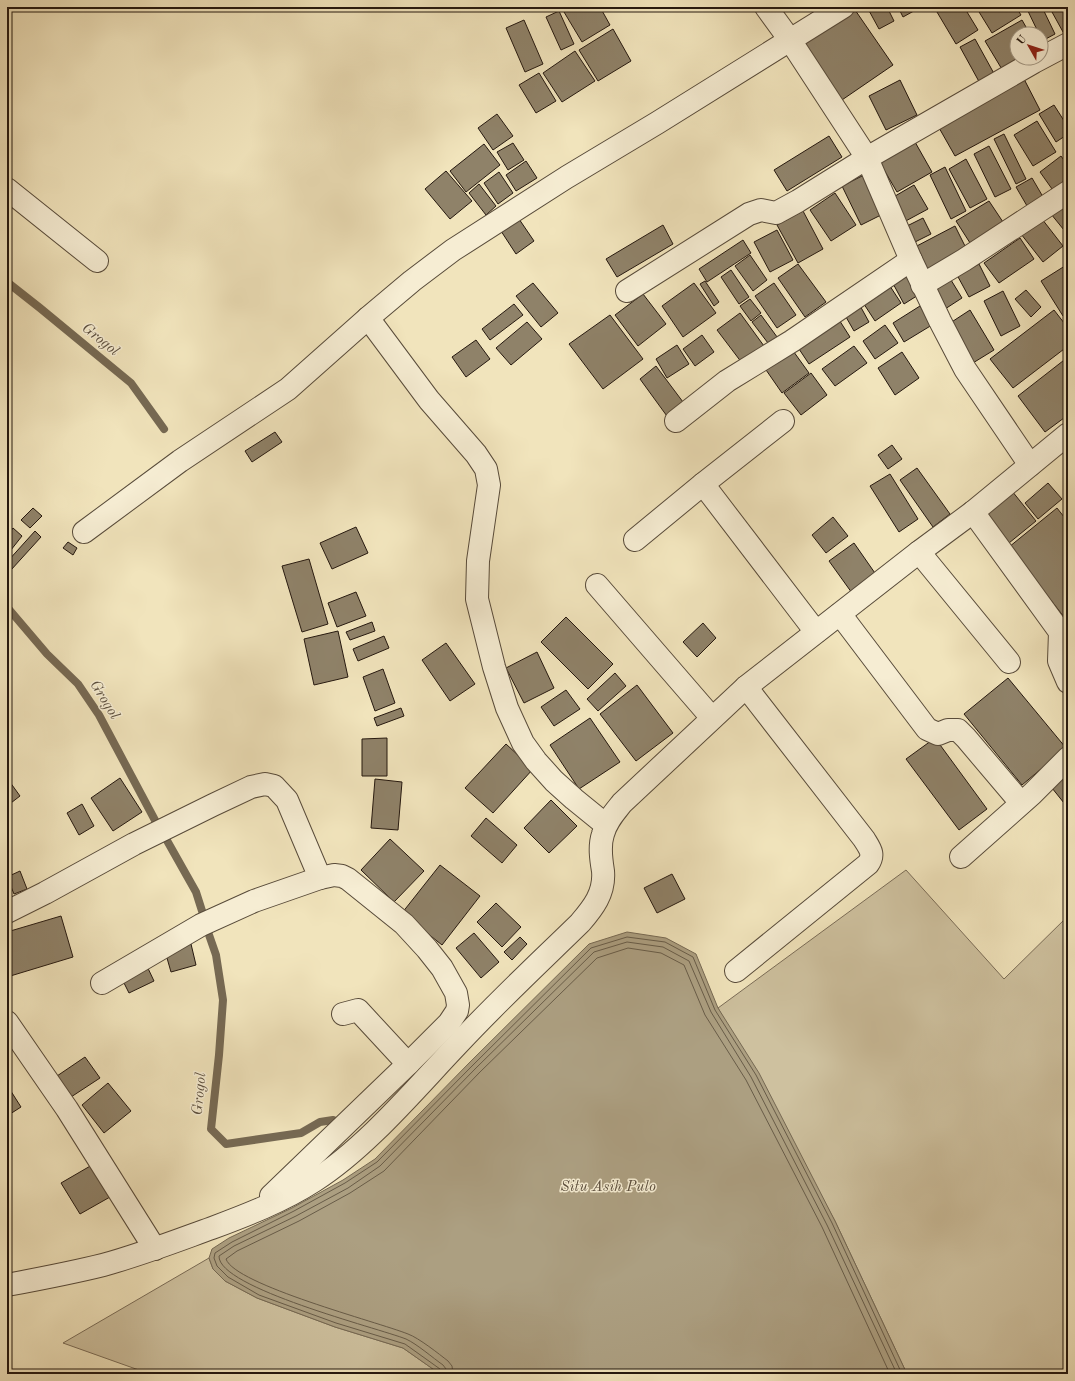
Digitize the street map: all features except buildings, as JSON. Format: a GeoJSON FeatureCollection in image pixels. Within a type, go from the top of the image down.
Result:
{"type":"FeatureCollection","features":[{"type":"Feature","properties":{"kind":"street"},"geometry":{"type":"LineString","coordinates":[[766,7],[790,40],[867,158],[922,285],[965,369],[1030,465]]}},
{"type":"Feature","properties":{"kind":"street"},"geometry":{"type":"LineString","coordinates":[[84,532],[180,461],[288,389],[368,318],[447,254],[490,225],[843,7]]}},
{"type":"Feature","properties":{"kind":"street"},"geometry":{"type":"LineString","coordinates":[[626,291],[749,214],[761,210],[776,212],[798,201],[867,158],[1068,44]]}},
{"type":"Feature","properties":{"kind":"street"},"geometry":{"type":"LineString","coordinates":[[7,189],[97,261]]}},
{"type":"Feature","properties":{"kind":"street"},"geometry":{"type":"LineString","coordinates":[[922,285],[964,260],[1068,192]]}},
{"type":"Feature","properties":{"kind":"street"},"geometry":{"type":"LineString","coordinates":[[676,421],[727,382],[792,341],[911,260]]}},
{"type":"Feature","properties":{"kind":"street"},"geometry":{"type":"LineString","coordinates":[[368,318],[429,400],[476,454],[486,469],[489,485],[478,561],[477,599],[494,667],[507,708],[523,743],[536,761],[554,782],[606,824]]}},
{"type":"Feature","properties":{"kind":"street"},"geometry":{"type":"LineString","coordinates":[[635,540],[783,421]]}},
{"type":"Feature","properties":{"kind":"street"},"geometry":{"type":"LineString","coordinates":[[7,1285],[103,1264],[155,1249],[251,1214],[308,1184],[333,1167],[369,1137],[474,1027],[580,923],[593,908],[603,886],[602,835],[606,824],[622,803],[746,687],[919,552],[974,512],[1068,434]]}},
{"type":"Feature","properties":{"kind":"street"},"geometry":{"type":"LineString","coordinates":[[703,484],[816,632]]}},
{"type":"Feature","properties":{"kind":"street"},"geometry":{"type":"LineString","coordinates":[[974,512],[1051,618],[1064,639],[1059,661],[1068,682]]}},
{"type":"Feature","properties":{"kind":"street"},"geometry":{"type":"LineString","coordinates":[[919,552],[1009,662]]}},
{"type":"Feature","properties":{"kind":"street"},"geometry":{"type":"LineString","coordinates":[[597,585],[712,718]]}},
{"type":"Feature","properties":{"kind":"street"},"geometry":{"type":"LineString","coordinates":[[840,614],[927,730],[938,734],[948,730],[958,730],[1021,803]]}},
{"type":"Feature","properties":{"kind":"street"},"geometry":{"type":"LineString","coordinates":[[736,971],[868,864],[871,859],[871,851],[864,839],[746,687]]}},
{"type":"Feature","properties":{"kind":"street"},"geometry":{"type":"LineString","coordinates":[[961,857],[1068,758]]}},
{"type":"Feature","properties":{"kind":"street"},"geometry":{"type":"LineString","coordinates":[[7,912],[173,824],[251,788],[265,784],[274,786],[287,800],[320,878]]}},
{"type":"Feature","properties":{"kind":"street"},"geometry":{"type":"LineString","coordinates":[[102,983],[201,925],[254,901],[320,878],[334,875],[342,876],[348,879],[404,924],[427,948],[442,968],[456,993],[458,1005],[457,1011],[449,1023],[306,1164],[251,1214]]}},
{"type":"Feature","properties":{"kind":"street"},"geometry":{"type":"LineString","coordinates":[[342,1014],[358,1010],[408,1064]]}},
{"type":"Feature","properties":{"kind":"street"},"geometry":{"type":"LineString","coordinates":[[7,1022],[67,1109],[155,1249]]}},
{"type":"Feature","properties":{"kind":"shaded area"},"geometry":{"type":"Polygon","coordinates":[[[906,870],[1004,979],[1068,916],[1068,1374],[907,1374],[835,1221],[718,1008],[906,870]]]}},
{"type":"Feature","properties":{"kind":"shaded area"},"geometry":{"type":"Polygon","coordinates":[[[209,1258],[213,1269],[225,1281],[257,1298],[335,1327],[403,1348],[440,1374],[150,1374],[63,1343],[209,1258]]]}},
{"type":"Feature","properties":{"kind":"water","name":"Situ Asih Pulo"},"geometry":{"type":"Polygon","coordinates":[[[627,932],[666,938],[696,954],[718,1008],[759,1073],[835,1221],[907,1374],[440,1374],[403,1348],[335,1327],[257,1298],[225,1281],[213,1269],[209,1258],[212,1249],[229,1238],[292,1208],[343,1180],[375,1159],[589,944],[627,932]]]}},
{"type":"Feature","properties":{"kind":"waterway","name":"Grogol"},"geometry":{"type":"LineString","coordinates":[[7,282],[131,383],[164,429]]}},
{"type":"Feature","properties":{"kind":"waterway","name":"Grogol"},"geometry":{"type":"LineString","coordinates":[[7,607],[47,654],[78,684],[99,715],[157,824]]}},
{"type":"Feature","properties":{"kind":"waterway","name":"Grogol"},"geometry":{"type":"LineString","coordinates":[[165,837],[196,892],[203,914]]}},
{"type":"Feature","properties":{"kind":"waterway","name":"Grogol"},"geometry":{"type":"LineString","coordinates":[[208,932],[216,955],[223,1000],[211,1129],[226,1144],[301,1133],[320,1122],[333,1120]]}}]}
